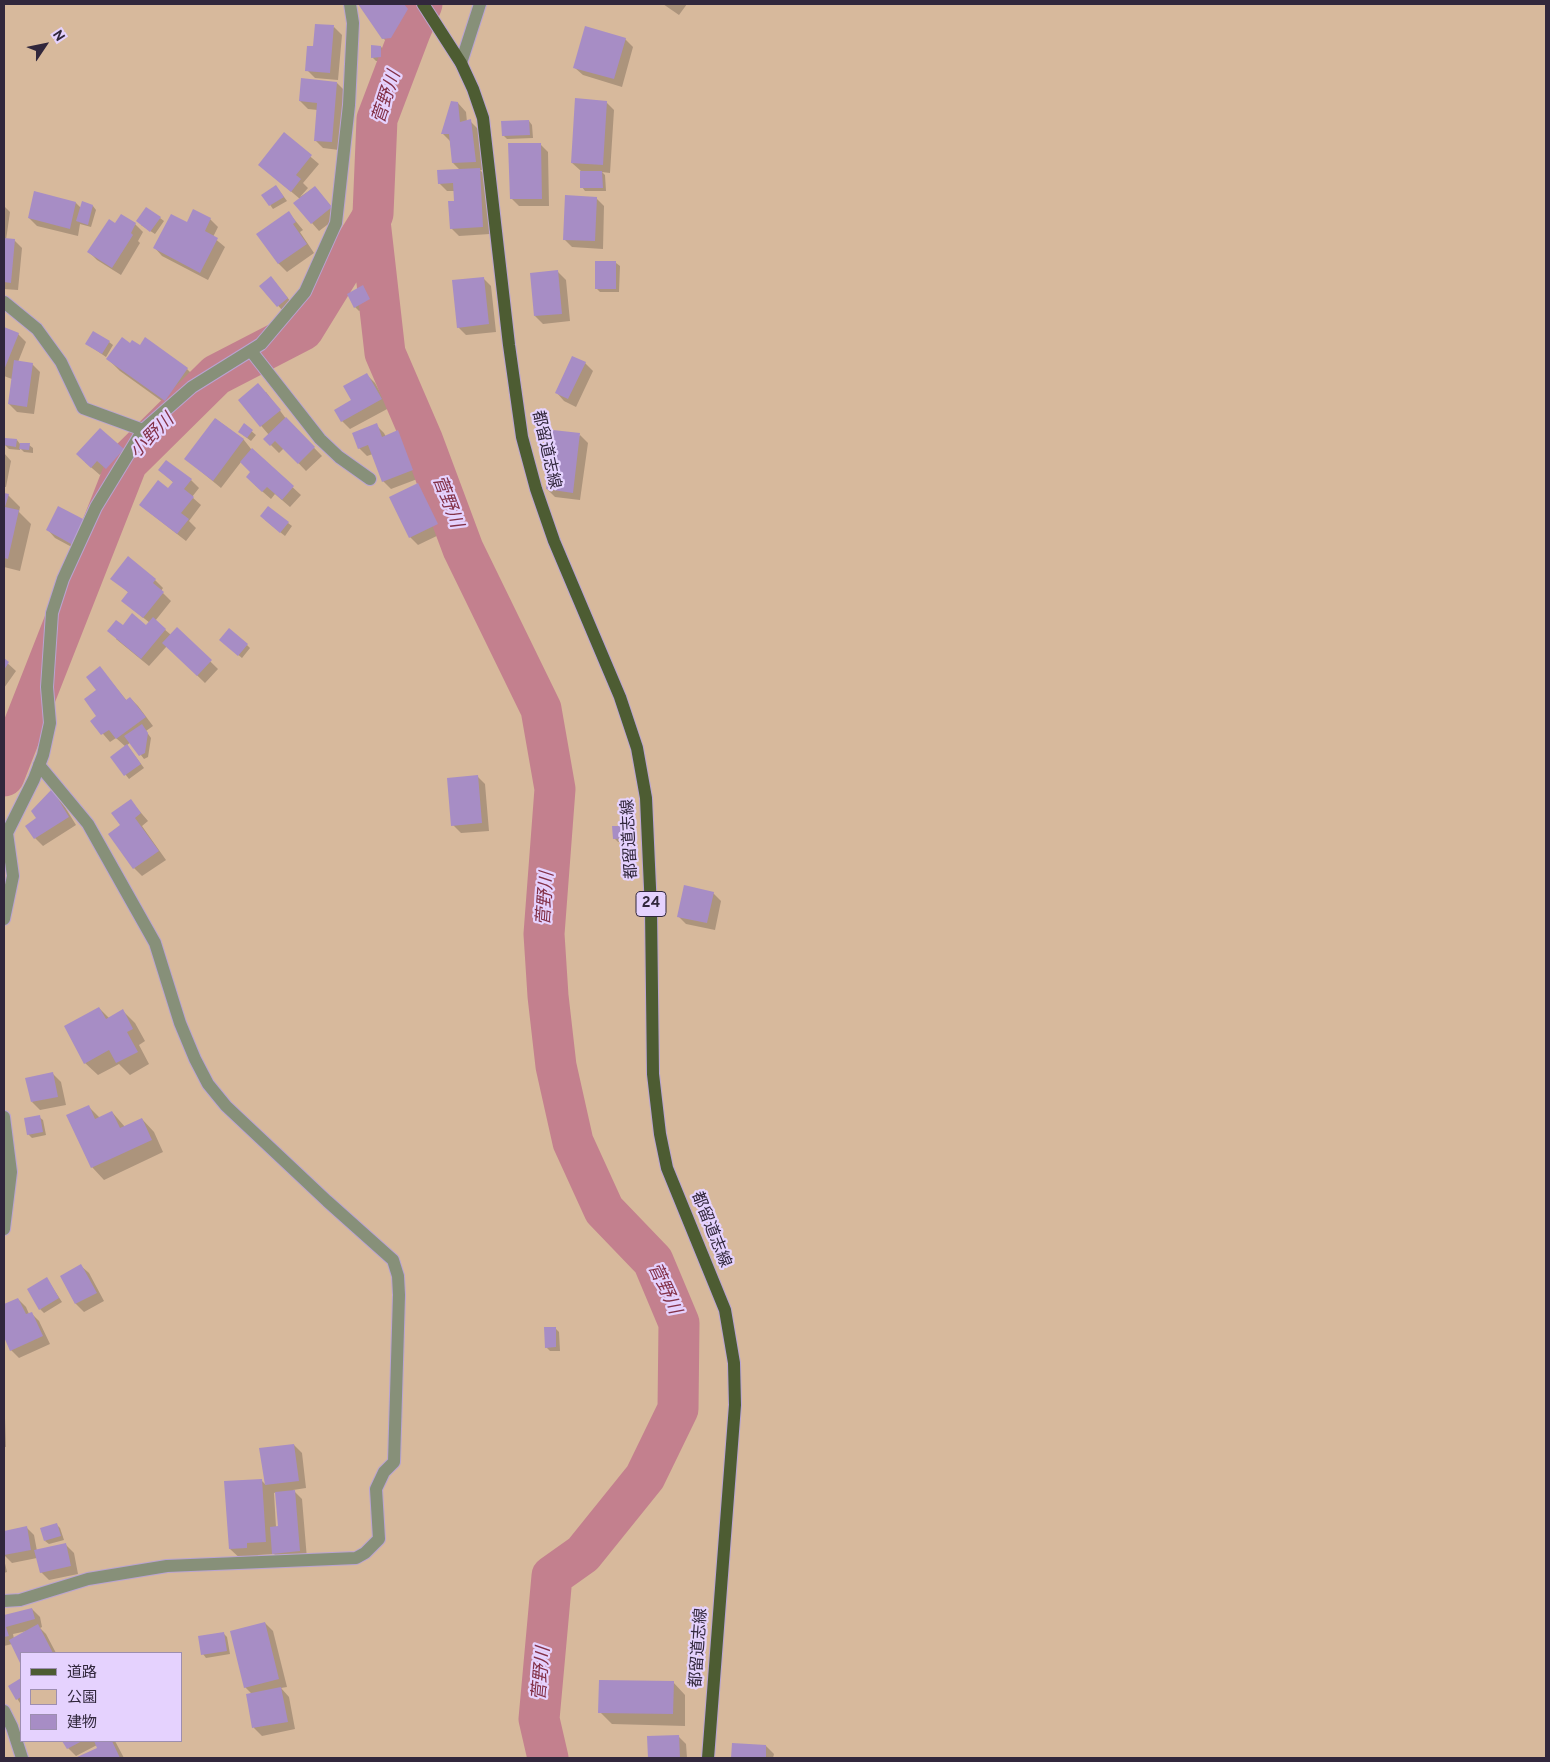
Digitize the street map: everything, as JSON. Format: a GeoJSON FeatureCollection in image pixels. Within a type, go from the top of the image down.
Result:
{"type":"FeatureCollection","features":[{"type":"Feature","properties":{"kind":"main road","name":"都留道志線"},"geometry":{"type":"LineString","coordinates":[[423,4],[461,63],[483,118],[509,345],[522,436],[531,472],[554,541],[620,697],[636,748],[646,798],[649,843],[653,1074],[660,1134],[667,1168],[725,1310],[734,1363],[735,1405],[708,1758]]}},
{"type":"Feature","properties":{"kind":"street"},"geometry":{"type":"LineString","coordinates":[[4,919],[14,876],[5,832],[34,779],[50,723],[46,686],[52,613],[63,579],[96,507],[143,430],[192,387],[261,344],[305,292],[336,223],[349,105],[354,23],[350,4]]}},
{"type":"Feature","properties":{"kind":"street"},"geometry":{"type":"LineString","coordinates":[[461,63],[480,4]]}},
{"type":"Feature","properties":{"kind":"street"},"geometry":{"type":"LineString","coordinates":[[4,302],[37,329],[62,362],[83,408],[143,430]]}},
{"type":"Feature","properties":{"kind":"street"},"geometry":{"type":"LineString","coordinates":[[251,350],[320,439],[339,457],[370,479]]}},
{"type":"Feature","properties":{"kind":"street"},"geometry":{"type":"LineString","coordinates":[[4,1601],[20,1600],[88,1579],[167,1566],[356,1558],[365,1553],[379,1538],[376,1489],[384,1472],[394,1462],[399,1295],[398,1276],[393,1260],[226,1106],[208,1084],[180,1023],[155,943],[88,824],[39,765]]}},
{"type":"Feature","properties":{"kind":"street"},"geometry":{"type":"LineString","coordinates":[[4,1117],[11,1172],[4,1229]]}},
{"type":"Feature","properties":{"kind":"street"},"geometry":{"type":"LineString","coordinates":[[4,1710],[12,1727],[22,1758]]}},
{"type":"Feature","properties":{"kind":"green space"},"geometry":{"type":"Polygon","coordinates":[[[4,4],[1546,4],[1546,1758],[4,1758],[4,4]]]}},
{"type":"Feature","properties":{"kind":"building"},"geometry":{"type":"Polygon","coordinates":[[[358,4],[404,4],[408,9],[391,38],[382,39],[358,4]]]}},
{"type":"Feature","properties":{"kind":"building"},"geometry":{"type":"Polygon","coordinates":[[[315,24],[334,25],[330,73],[305,71],[307,46],[313,46],[315,24]]]}},
{"type":"Feature","properties":{"kind":"building"},"geometry":{"type":"Polygon","coordinates":[[[585,26],[626,38],[614,79],[573,68],[585,26]]]}},
{"type":"Feature","properties":{"kind":"building"},"geometry":{"type":"Polygon","coordinates":[[[371,45],[381,46],[381,57],[371,58],[371,45]]]}},
{"type":"Feature","properties":{"kind":"building"},"geometry":{"type":"Polygon","coordinates":[[[301,78],[337,82],[332,142],[314,141],[317,103],[299,101],[301,78]]]}},
{"type":"Feature","properties":{"kind":"building"},"geometry":{"type":"Polygon","coordinates":[[[575,98],[607,101],[603,165],[571,163],[575,98]]]}},
{"type":"Feature","properties":{"kind":"building"},"geometry":{"type":"Polygon","coordinates":[[[451,101],[458,102],[460,122],[471,119],[476,162],[452,163],[449,134],[441,134],[451,101]]]}},
{"type":"Feature","properties":{"kind":"building"},"geometry":{"type":"Polygon","coordinates":[[[529,120],[530,135],[502,136],[501,121],[529,120]]]}},
{"type":"Feature","properties":{"kind":"building"},"geometry":{"type":"Polygon","coordinates":[[[284,132],[312,155],[296,175],[301,179],[291,192],[258,165],[284,132]]]}},
{"type":"Feature","properties":{"kind":"building"},"geometry":{"type":"Polygon","coordinates":[[[508,143],[541,143],[542,199],[510,199],[508,143]]]}},
{"type":"Feature","properties":{"kind":"building"},"geometry":{"type":"Polygon","coordinates":[[[480,168],[483,227],[450,229],[448,201],[454,201],[453,183],[438,184],[437,170],[480,168]]]}},
{"type":"Feature","properties":{"kind":"building"},"geometry":{"type":"Polygon","coordinates":[[[580,171],[602,171],[603,188],[580,188],[580,171]]]}},
{"type":"Feature","properties":{"kind":"building"},"geometry":{"type":"Polygon","coordinates":[[[276,185],[284,197],[269,206],[261,195],[276,185]]]}},
{"type":"Feature","properties":{"kind":"building"},"geometry":{"type":"Polygon","coordinates":[[[315,186],[332,207],[311,224],[293,203],[315,186]]]}},
{"type":"Feature","properties":{"kind":"building"},"geometry":{"type":"Polygon","coordinates":[[[34,191],[76,202],[70,229],[28,218],[34,191]]]}},
{"type":"Feature","properties":{"kind":"building"},"geometry":{"type":"Polygon","coordinates":[[[565,195],[597,197],[595,241],[563,240],[565,195]]]}},
{"type":"Feature","properties":{"kind":"building"},"geometry":{"type":"Polygon","coordinates":[[[82,201],[93,205],[88,225],[76,221],[82,201]]]}},
{"type":"Feature","properties":{"kind":"building"},"geometry":{"type":"Polygon","coordinates":[[[146,207],[161,217],[150,232],[136,221],[146,207]]]}},
{"type":"Feature","properties":{"kind":"building"},"geometry":{"type":"Polygon","coordinates":[[[193,209],[211,218],[205,231],[218,238],[200,273],[153,248],[171,214],[187,222],[193,209]]]}},
{"type":"Feature","properties":{"kind":"building"},"geometry":{"type":"Polygon","coordinates":[[[289,211],[296,222],[293,224],[307,244],[278,264],[256,234],[289,211]]]}},
{"type":"Feature","properties":{"kind":"building"},"geometry":{"type":"Polygon","coordinates":[[[121,214],[136,223],[131,233],[133,235],[112,268],[87,252],[109,219],[115,223],[121,214]]]}},
{"type":"Feature","properties":{"kind":"building"},"geometry":{"type":"Polygon","coordinates":[[[4,238],[15,239],[11,283],[4,282],[4,238]]]}},
{"type":"Feature","properties":{"kind":"building"},"geometry":{"type":"Polygon","coordinates":[[[595,261],[616,261],[616,289],[595,289],[595,261]]]}},
{"type":"Feature","properties":{"kind":"building"},"geometry":{"type":"Polygon","coordinates":[[[558,270],[562,314],[534,316],[530,273],[558,270]]]}},
{"type":"Feature","properties":{"kind":"building"},"geometry":{"type":"Polygon","coordinates":[[[271,276],[288,298],[277,307],[259,286],[271,276]]]}},
{"type":"Feature","properties":{"kind":"building"},"geometry":{"type":"Polygon","coordinates":[[[484,277],[489,324],[457,328],[452,280],[484,277]]]}},
{"type":"Feature","properties":{"kind":"building"},"geometry":{"type":"Polygon","coordinates":[[[363,285],[370,299],[354,308],[347,294],[363,285]]]}},
{"type":"Feature","properties":{"kind":"building"},"geometry":{"type":"Polygon","coordinates":[[[4,327],[19,333],[4,370],[4,327]]]}},
{"type":"Feature","properties":{"kind":"building"},"geometry":{"type":"Polygon","coordinates":[[[93,331],[110,341],[102,354],[85,344],[93,331]]]}},
{"type":"Feature","properties":{"kind":"building"},"geometry":{"type":"Polygon","coordinates":[[[122,337],[130,343],[132,340],[140,345],[145,337],[188,368],[165,401],[106,359],[122,337]]]}},
{"type":"Feature","properties":{"kind":"building"},"geometry":{"type":"Polygon","coordinates":[[[572,356],[586,362],[568,399],[555,393],[572,356]]]}},
{"type":"Feature","properties":{"kind":"building"},"geometry":{"type":"Polygon","coordinates":[[[14,360],[33,363],[27,407],[8,404],[14,360]]]}},
{"type":"Feature","properties":{"kind":"building"},"geometry":{"type":"Polygon","coordinates":[[[367,373],[382,399],[341,422],[334,410],[351,400],[343,386],[367,373]]]}},
{"type":"Feature","properties":{"kind":"building"},"geometry":{"type":"Polygon","coordinates":[[[258,383],[281,410],[260,427],[238,400],[258,383]]]}},
{"type":"Feature","properties":{"kind":"building"},"geometry":{"type":"Polygon","coordinates":[[[286,417],[315,447],[298,464],[275,441],[270,446],[263,439],[286,417]]]}},
{"type":"Feature","properties":{"kind":"building"},"geometry":{"type":"Polygon","coordinates":[[[215,418],[244,439],[213,481],[184,459],[215,418]]]}},
{"type":"Feature","properties":{"kind":"building"},"geometry":{"type":"Polygon","coordinates":[[[244,423],[253,430],[247,438],[238,432],[244,423]]]}},
{"type":"Feature","properties":{"kind":"building"},"geometry":{"type":"Polygon","coordinates":[[[377,423],[382,437],[398,430],[413,470],[382,482],[368,445],[358,449],[352,433],[377,423]]]}},
{"type":"Feature","properties":{"kind":"building"},"geometry":{"type":"Polygon","coordinates":[[[100,428],[124,449],[106,469],[97,461],[91,468],[76,454],[100,428]]]}},
{"type":"Feature","properties":{"kind":"building"},"geometry":{"type":"Polygon","coordinates":[[[553,430],[580,433],[573,493],[546,489],[553,430]]]}},
{"type":"Feature","properties":{"kind":"building"},"geometry":{"type":"Polygon","coordinates":[[[5,438],[17,439],[16,447],[4,445],[5,438]]]}},
{"type":"Feature","properties":{"kind":"building"},"geometry":{"type":"Polygon","coordinates":[[[20,443],[30,443],[29,450],[19,449],[20,443]]]}},
{"type":"Feature","properties":{"kind":"building"},"geometry":{"type":"Polygon","coordinates":[[[252,448],[294,486],[282,500],[267,487],[262,492],[246,477],[250,472],[240,462],[252,448]]]}},
{"type":"Feature","properties":{"kind":"building"},"geometry":{"type":"Polygon","coordinates":[[[166,460],[192,479],[184,489],[194,497],[181,513],[189,519],[177,534],[139,505],[158,480],[168,488],[173,482],[158,470],[166,460]]]}},
{"type":"Feature","properties":{"kind":"building"},"geometry":{"type":"Polygon","coordinates":[[[418,483],[438,524],[409,538],[389,497],[418,483]]]}},
{"type":"Feature","properties":{"kind":"building"},"geometry":{"type":"Polygon","coordinates":[[[4,493],[9,494],[5,507],[19,510],[8,559],[4,558],[4,493]]]}},
{"type":"Feature","properties":{"kind":"building"},"geometry":{"type":"Polygon","coordinates":[[[58,506],[85,520],[73,545],[46,530],[58,506]]]}},
{"type":"Feature","properties":{"kind":"building"},"geometry":{"type":"Polygon","coordinates":[[[268,506],[289,522],[280,533],[260,516],[268,506]]]}},
{"type":"Feature","properties":{"kind":"building"},"geometry":{"type":"Polygon","coordinates":[[[128,556],[156,579],[153,583],[164,592],[143,618],[121,601],[128,592],[110,579],[128,556]]]}},
{"type":"Feature","properties":{"kind":"building"},"geometry":{"type":"Polygon","coordinates":[[[132,613],[146,625],[153,617],[166,629],[141,659],[107,631],[116,620],[123,625],[132,613]]]}},
{"type":"Feature","properties":{"kind":"building"},"geometry":{"type":"Polygon","coordinates":[[[177,627],[212,660],[197,676],[162,643],[177,627]]]}},
{"type":"Feature","properties":{"kind":"building"},"geometry":{"type":"Polygon","coordinates":[[[229,628],[248,644],[238,656],[219,640],[229,628]]]}},
{"type":"Feature","properties":{"kind":"building"},"geometry":{"type":"Polygon","coordinates":[[[4,658],[9,662],[4,670],[4,658]]]}},
{"type":"Feature","properties":{"kind":"building"},"geometry":{"type":"Polygon","coordinates":[[[100,666],[126,700],[130,697],[146,717],[116,739],[109,730],[101,735],[90,721],[96,716],[84,699],[96,690],[86,677],[100,666]]]}},
{"type":"Feature","properties":{"kind":"building"},"geometry":{"type":"Polygon","coordinates":[[[142,724],[148,733],[145,753],[139,756],[124,736],[142,724]]]}},
{"type":"Feature","properties":{"kind":"building"},"geometry":{"type":"Polygon","coordinates":[[[127,744],[141,764],[124,776],[110,757],[127,744]]]}},
{"type":"Feature","properties":{"kind":"building"},"geometry":{"type":"Polygon","coordinates":[[[478,775],[482,823],[451,826],[447,778],[478,775]]]}},
{"type":"Feature","properties":{"kind":"building"},"geometry":{"type":"Polygon","coordinates":[[[52,789],[69,817],[34,839],[25,826],[36,818],[31,811],[52,789]]]}},
{"type":"Feature","properties":{"kind":"building"},"geometry":{"type":"Polygon","coordinates":[[[131,799],[141,813],[135,818],[159,851],[133,869],[108,834],[120,825],[111,813],[131,799]]]}},
{"type":"Feature","properties":{"kind":"building"},"geometry":{"type":"Polygon","coordinates":[[[612,826],[630,826],[630,838],[613,839],[612,826]]]}},
{"type":"Feature","properties":{"kind":"building"},"geometry":{"type":"Polygon","coordinates":[[[684,885],[714,892],[707,923],[677,917],[684,885]]]}},
{"type":"Feature","properties":{"kind":"building"},"geometry":{"type":"Polygon","coordinates":[[[99,1007],[106,1019],[123,1009],[133,1029],[127,1032],[138,1052],[116,1063],[109,1050],[84,1064],[64,1026],[99,1007]]]}},
{"type":"Feature","properties":{"kind":"building"},"geometry":{"type":"Polygon","coordinates":[[[53,1072],[58,1097],[31,1102],[25,1078],[53,1072]]]}},
{"type":"Feature","properties":{"kind":"building"},"geometry":{"type":"Polygon","coordinates":[[[89,1105],[95,1119],[112,1111],[120,1128],[142,1118],[152,1140],[91,1168],[66,1115],[89,1105]]]}},
{"type":"Feature","properties":{"kind":"building"},"geometry":{"type":"Polygon","coordinates":[[[40,1115],[43,1132],[27,1135],[24,1118],[40,1115]]]}},
{"type":"Feature","properties":{"kind":"building"},"geometry":{"type":"Polygon","coordinates":[[[81,1264],[97,1293],[75,1304],[60,1276],[81,1264]]]}},
{"type":"Feature","properties":{"kind":"building"},"geometry":{"type":"Polygon","coordinates":[[[47,1277],[59,1298],[39,1310],[27,1289],[47,1277]]]}},
{"type":"Feature","properties":{"kind":"building"},"geometry":{"type":"Polygon","coordinates":[[[18,1298],[26,1314],[32,1312],[43,1336],[10,1351],[4,1337],[4,1304],[18,1298]]]}},
{"type":"Feature","properties":{"kind":"building"},"geometry":{"type":"Polygon","coordinates":[[[544,1327],[556,1327],[556,1347],[545,1348],[544,1327]]]}},
{"type":"Feature","properties":{"kind":"building"},"geometry":{"type":"Polygon","coordinates":[[[294,1444],[299,1481],[265,1485],[259,1448],[294,1444]]]}},
{"type":"Feature","properties":{"kind":"building"},"geometry":{"type":"Polygon","coordinates":[[[262,1479],[266,1542],[247,1543],[247,1548],[229,1549],[224,1481],[262,1479]]]}},
{"type":"Feature","properties":{"kind":"building"},"geometry":{"type":"Polygon","coordinates":[[[295,1490],[300,1551],[272,1554],[270,1527],[278,1526],[275,1492],[295,1490]]]}},
{"type":"Feature","properties":{"kind":"building"},"geometry":{"type":"Polygon","coordinates":[[[57,1523],[61,1536],[44,1541],[40,1528],[57,1523]]]}},
{"type":"Feature","properties":{"kind":"building"},"geometry":{"type":"Polygon","coordinates":[[[27,1526],[31,1550],[4,1555],[4,1531],[27,1526]]]}},
{"type":"Feature","properties":{"kind":"building"},"geometry":{"type":"Polygon","coordinates":[[[66,1543],[71,1566],[40,1573],[34,1550],[66,1543]]]}},
{"type":"Feature","properties":{"kind":"building"},"geometry":{"type":"Polygon","coordinates":[[[32,1608],[35,1619],[6,1627],[9,1636],[4,1637],[4,1615],[32,1608]]]}},
{"type":"Feature","properties":{"kind":"building"},"geometry":{"type":"Polygon","coordinates":[[[265,1622],[279,1679],[244,1688],[230,1631],[265,1622]]]}},
{"type":"Feature","properties":{"kind":"building"},"geometry":{"type":"Polygon","coordinates":[[[38,1624],[52,1652],[20,1652],[20,1663],[9,1640],[38,1624]]]}},
{"type":"Feature","properties":{"kind":"building"},"geometry":{"type":"Polygon","coordinates":[[[224,1632],[227,1651],[201,1655],[198,1636],[224,1632]]]}},
{"type":"Feature","properties":{"kind":"building"},"geometry":{"type":"Polygon","coordinates":[[[20,1679],[20,1698],[16,1700],[8,1686],[20,1679]]]}},
{"type":"Feature","properties":{"kind":"building"},"geometry":{"type":"Polygon","coordinates":[[[599,1680],[674,1681],[673,1714],[598,1713],[599,1680]]]}},
{"type":"Feature","properties":{"kind":"building"},"geometry":{"type":"Polygon","coordinates":[[[281,1687],[288,1722],[252,1728],[246,1694],[281,1687]]]}},
{"type":"Feature","properties":{"kind":"building"},"geometry":{"type":"Polygon","coordinates":[[[679,1735],[680,1758],[648,1758],[647,1736],[679,1735]]]}},
{"type":"Feature","properties":{"kind":"building"},"geometry":{"type":"Polygon","coordinates":[[[63,1742],[80,1742],[67,1749],[63,1742]]]}},
{"type":"Feature","properties":{"kind":"building"},"geometry":{"type":"Polygon","coordinates":[[[94,1742],[112,1742],[120,1758],[75,1758],[97,1748],[94,1742]]]}},
{"type":"Feature","properties":{"kind":"building"},"geometry":{"type":"Polygon","coordinates":[[[732,1743],[766,1745],[766,1758],[731,1758],[732,1743]]]}},
{"type":"Feature","properties":{"kind":"waterway","name":"小野川"},"geometry":{"type":"LineString","coordinates":[[4,776],[127,463],[216,375],[303,330],[370,221],[373,214],[377,119],[422,4]]}},
{"type":"Feature","properties":{"kind":"waterway","name":"菅野川"},"geometry":{"type":"LineString","coordinates":[[370,221],[385,353],[422,439],[463,549],[541,709],[555,789],[544,934],[548,996],[556,1066],[573,1142],[604,1210],[653,1261],[679,1323],[678,1409],[645,1477],[583,1554],[552,1576],[539,1719],[548,1758]]}}]}
